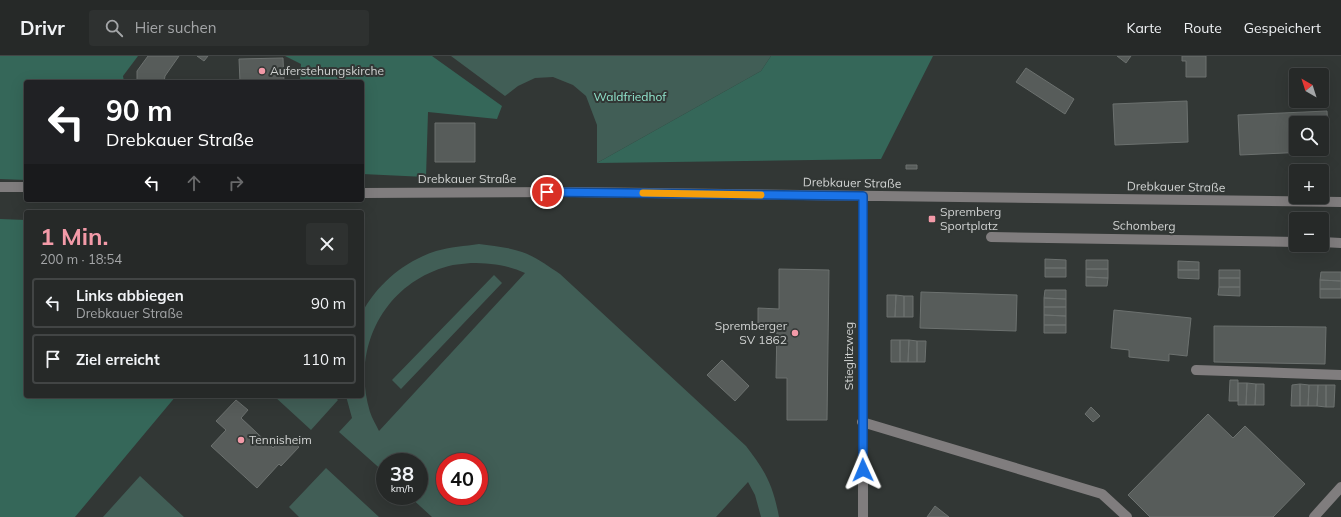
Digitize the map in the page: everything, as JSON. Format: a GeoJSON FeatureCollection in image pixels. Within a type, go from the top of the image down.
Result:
{"type":"FeatureCollection","features":[{"type":"Feature","properties":{"kind":"street"},"geometry":{"type":"LineString","coordinates":[[0,187],[24,187]]}},
{"type":"Feature","properties":{"kind":"street","name":"Drebkauer Straße"},"geometry":{"type":"LineString","coordinates":[[364,193],[574,192],[1341,202]]}},
{"type":"Feature","properties":{"kind":"street","name":"Stieglitzweg"},"geometry":{"type":"LineString","coordinates":[[863,196],[863,517]]}},
{"type":"Feature","properties":{"kind":"street","name":"Schomberg"},"geometry":{"type":"LineString","coordinates":[[991,237],[1289,242]]}},
{"type":"Feature","properties":{"kind":"street"},"geometry":{"type":"LineString","coordinates":[[1329,242],[1341,243]]}},
{"type":"Feature","properties":{"kind":"street"},"geometry":{"type":"LineString","coordinates":[[1196,370],[1341,375]]}},
{"type":"Feature","properties":{"kind":"street"},"geometry":{"type":"LineString","coordinates":[[862,422],[1102,494],[1127,517]]}},
{"type":"Feature","properties":{"kind":"street"},"geometry":{"type":"LineString","coordinates":[[1314,517],[1341,487]]}},
{"type":"Feature","properties":{"kind":"green space"},"geometry":{"type":"Polygon","coordinates":[[[0,56],[138,56],[123,76],[124,80],[24,80],[24,180],[0,179],[0,56]]]}},
{"type":"Feature","properties":{"kind":"green space"},"geometry":{"type":"Polygon","coordinates":[[[285,56],[432,56],[502,106],[497,119],[428,112],[426,177],[364,174],[364,80],[300,80],[301,64],[285,56]]]}},
{"type":"Feature","properties":{"kind":"green space","name":"Waldfriedhof"},"geometry":{"type":"Polygon","coordinates":[[[451,56],[771,56],[761,71],[597,163],[597,125],[586,96],[573,85],[553,77],[535,78],[518,86],[505,96],[451,56]]]}},
{"type":"Feature","properties":{"kind":"green space"},"geometry":{"type":"Polygon","coordinates":[[[771,56],[933,56],[881,159],[597,163],[761,71],[771,56]]]}},
{"type":"Feature","properties":{"kind":"green space"},"geometry":{"type":"Polygon","coordinates":[[[0,219],[24,220],[24,398],[174,398],[75,517],[0,517],[0,219]]]}},
{"type":"Feature","properties":{"kind":"green space"},"geometry":{"type":"Polygon","coordinates":[[[479,244],[511,249],[537,259],[560,274],[746,446],[768,479],[779,517],[761,517],[755,495],[748,482],[716,517],[432,517],[419,505],[428,505],[428,453],[376,453],[376,465],[339,432],[352,418],[347,398],[364,398],[364,309],[376,292],[393,275],[413,261],[436,251],[479,244]],[[471,263],[453,265],[429,273],[409,285],[392,301],[379,320],[370,341],[365,364],[365,388],[370,412],[379,431],[525,273],[498,265],[471,263]]]}},
{"type":"Feature","properties":{"kind":"green space"},"geometry":{"type":"Polygon","coordinates":[[[494,275],[502,283],[401,389],[392,380],[494,275]]]}},
{"type":"Feature","properties":{"kind":"green space"},"geometry":{"type":"Polygon","coordinates":[[[276,398],[336,398],[338,400],[311,430],[276,398]]]}},
{"type":"Feature","properties":{"kind":"green space"},"geometry":{"type":"Polygon","coordinates":[[[326,468],[379,517],[299,517],[289,507],[326,468]]]}},
{"type":"Feature","properties":{"kind":"green space"},"geometry":{"type":"Polygon","coordinates":[[[140,476],[184,517],[103,517],[140,476]]]}},
{"type":"Feature","properties":{"kind":"building"},"geometry":{"type":"Polygon","coordinates":[[[148,56],[179,56],[165,76],[164,80],[137,80],[137,71],[148,56]]]}},
{"type":"Feature","properties":{"kind":"building"},"geometry":{"type":"Polygon","coordinates":[[[197,56],[208,56],[204,61],[197,56]]]}},
{"type":"Feature","properties":{"kind":"building"},"geometry":{"type":"Polygon","coordinates":[[[1117,56],[1131,56],[1126,63],[1117,56]]]}},
{"type":"Feature","properties":{"kind":"building"},"geometry":{"type":"Polygon","coordinates":[[[1182,56],[1206,56],[1206,77],[1186,77],[1186,61],[1182,61],[1182,56]]]}},
{"type":"Feature","properties":{"kind":"building","name":"Auferstehungskirche"},"geometry":{"type":"Polygon","coordinates":[[[283,58],[284,80],[240,80],[239,59],[283,58]]]}},
{"type":"Feature","properties":{"kind":"building"},"geometry":{"type":"Polygon","coordinates":[[[1026,68],[1074,99],[1065,114],[1016,82],[1026,68]]]}},
{"type":"Feature","properties":{"kind":"building"},"geometry":{"type":"Polygon","coordinates":[[[1187,101],[1188,142],[1115,145],[1113,104],[1187,101]]]}},
{"type":"Feature","properties":{"kind":"building"},"geometry":{"type":"Polygon","coordinates":[[[1327,111],[1327,116],[1289,116],[1289,153],[1240,155],[1238,115],[1327,111]]]}},
{"type":"Feature","properties":{"kind":"building"},"geometry":{"type":"Polygon","coordinates":[[[435,123],[475,123],[475,162],[435,162],[435,123]]]}},
{"type":"Feature","properties":{"kind":"building"},"geometry":{"type":"Polygon","coordinates":[[[906,165],[917,165],[917,169],[906,169],[906,165]]]}},
{"type":"Feature","properties":{"kind":"building"},"geometry":{"type":"Polygon","coordinates":[[[1045,259],[1066,260],[1066,268],[1045,268],[1045,259]]]}},
{"type":"Feature","properties":{"kind":"building"},"geometry":{"type":"Polygon","coordinates":[[[1086,260],[1108,260],[1108,269],[1086,269],[1086,260]]]}},
{"type":"Feature","properties":{"kind":"building"},"geometry":{"type":"Polygon","coordinates":[[[1178,261],[1199,262],[1199,270],[1178,270],[1178,261]]]}},
{"type":"Feature","properties":{"kind":"building"},"geometry":{"type":"Polygon","coordinates":[[[1045,268],[1066,268],[1066,277],[1045,277],[1045,268]]]}},
{"type":"Feature","properties":{"kind":"building"},"geometry":{"type":"Polygon","coordinates":[[[779,269],[829,270],[827,420],[787,420],[787,378],[776,378],[777,326],[758,326],[758,308],[779,309],[779,269]]]}},
{"type":"Feature","properties":{"kind":"building"},"geometry":{"type":"Polygon","coordinates":[[[1086,269],[1108,269],[1108,278],[1086,277],[1086,269]]]}},
{"type":"Feature","properties":{"kind":"building"},"geometry":{"type":"Polygon","coordinates":[[[1178,270],[1199,270],[1199,279],[1178,278],[1178,270]]]}},
{"type":"Feature","properties":{"kind":"building"},"geometry":{"type":"Polygon","coordinates":[[[1219,270],[1240,270],[1240,278],[1219,278],[1219,270]]]}},
{"type":"Feature","properties":{"kind":"building"},"geometry":{"type":"Polygon","coordinates":[[[1321,272],[1341,272],[1341,281],[1320,280],[1321,272]]]}},
{"type":"Feature","properties":{"kind":"building"},"geometry":{"type":"Polygon","coordinates":[[[1086,277],[1108,278],[1107,286],[1086,286],[1086,277]]]}},
{"type":"Feature","properties":{"kind":"building"},"geometry":{"type":"Polygon","coordinates":[[[1219,278],[1240,278],[1240,287],[1219,287],[1219,278]]]}},
{"type":"Feature","properties":{"kind":"building"},"geometry":{"type":"Polygon","coordinates":[[[1320,280],[1341,281],[1341,289],[1320,289],[1320,280]]]}},
{"type":"Feature","properties":{"kind":"building"},"geometry":{"type":"Polygon","coordinates":[[[1219,287],[1240,287],[1240,296],[1218,295],[1219,287]]]}},
{"type":"Feature","properties":{"kind":"building"},"geometry":{"type":"Polygon","coordinates":[[[1320,289],[1341,289],[1341,298],[1320,298],[1320,289]]]}},
{"type":"Feature","properties":{"kind":"building"},"geometry":{"type":"Polygon","coordinates":[[[1045,290],[1066,290],[1066,299],[1044,298],[1045,290]]]}},
{"type":"Feature","properties":{"kind":"building"},"geometry":{"type":"Polygon","coordinates":[[[921,292],[1017,295],[1016,331],[920,328],[921,292]]]}},
{"type":"Feature","properties":{"kind":"building"},"geometry":{"type":"Polygon","coordinates":[[[887,295],[896,295],[895,317],[887,317],[887,295]]]}},
{"type":"Feature","properties":{"kind":"building"},"geometry":{"type":"Polygon","coordinates":[[[896,295],[904,296],[904,317],[895,317],[896,295]]]}},
{"type":"Feature","properties":{"kind":"building"},"geometry":{"type":"Polygon","coordinates":[[[904,296],[913,296],[913,317],[904,317],[904,296]]]}},
{"type":"Feature","properties":{"kind":"building"},"geometry":{"type":"Polygon","coordinates":[[[1044,298],[1066,299],[1066,307],[1044,307],[1044,298]]]}},
{"type":"Feature","properties":{"kind":"building"},"geometry":{"type":"Polygon","coordinates":[[[1044,307],[1066,307],[1066,316],[1044,315],[1044,307]]]}},
{"type":"Feature","properties":{"kind":"building"},"geometry":{"type":"Polygon","coordinates":[[[1114,310],[1191,318],[1187,356],[1169,354],[1169,361],[1129,357],[1129,350],[1111,348],[1114,310]]]}},
{"type":"Feature","properties":{"kind":"building"},"geometry":{"type":"Polygon","coordinates":[[[1044,315],[1066,316],[1066,325],[1044,325],[1044,315]]]}},
{"type":"Feature","properties":{"kind":"building"},"geometry":{"type":"Polygon","coordinates":[[[1044,325],[1066,325],[1066,333],[1044,333],[1044,325]]]}},
{"type":"Feature","properties":{"kind":"building"},"geometry":{"type":"Polygon","coordinates":[[[1214,326],[1326,327],[1325,364],[1214,362],[1214,326]]]}},
{"type":"Feature","properties":{"kind":"building"},"geometry":{"type":"Polygon","coordinates":[[[891,340],[900,340],[900,362],[891,362],[891,340]]]}},
{"type":"Feature","properties":{"kind":"building"},"geometry":{"type":"Polygon","coordinates":[[[900,340],[909,340],[908,362],[900,362],[900,340]]]}},
{"type":"Feature","properties":{"kind":"building"},"geometry":{"type":"Polygon","coordinates":[[[909,340],[917,341],[917,362],[908,362],[909,340]]]}},
{"type":"Feature","properties":{"kind":"building"},"geometry":{"type":"Polygon","coordinates":[[[917,341],[926,341],[925,362],[917,362],[917,341]]]}},
{"type":"Feature","properties":{"kind":"building"},"geometry":{"type":"Polygon","coordinates":[[[722,360],[749,386],[735,401],[707,375],[722,360]]]}},
{"type":"Feature","properties":{"kind":"building"},"geometry":{"type":"Polygon","coordinates":[[[1230,380],[1238,380],[1238,401],[1229,401],[1230,380]]]}},
{"type":"Feature","properties":{"kind":"building"},"geometry":{"type":"Polygon","coordinates":[[[1238,383],[1247,383],[1246,405],[1238,405],[1238,383]]]}},
{"type":"Feature","properties":{"kind":"building"},"geometry":{"type":"Polygon","coordinates":[[[1247,383],[1256,384],[1255,405],[1246,405],[1247,383]]]}},
{"type":"Feature","properties":{"kind":"building"},"geometry":{"type":"Polygon","coordinates":[[[1256,384],[1264,384],[1264,405],[1255,405],[1256,384]]]}},
{"type":"Feature","properties":{"kind":"building"},"geometry":{"type":"Polygon","coordinates":[[[1300,384],[1300,406],[1291,406],[1292,385],[1300,384]]]}},
{"type":"Feature","properties":{"kind":"building"},"geometry":{"type":"Polygon","coordinates":[[[1300,384],[1309,385],[1308,406],[1300,406],[1300,384]]]}},
{"type":"Feature","properties":{"kind":"building"},"geometry":{"type":"Polygon","coordinates":[[[1309,385],[1318,385],[1317,406],[1308,406],[1309,385]]]}},
{"type":"Feature","properties":{"kind":"building"},"geometry":{"type":"Polygon","coordinates":[[[1318,385],[1326,385],[1326,407],[1317,406],[1318,385]]]}},
{"type":"Feature","properties":{"kind":"building"},"geometry":{"type":"Polygon","coordinates":[[[1326,385],[1335,385],[1334,407],[1326,407],[1326,385]]]}},
{"type":"Feature","properties":{"kind":"building","name":"Tennisheim"},"geometry":{"type":"Polygon","coordinates":[[[236,400],[248,410],[241,418],[273,448],[285,435],[299,447],[281,466],[279,464],[257,488],[211,446],[226,430],[216,421],[236,400]]]}},
{"type":"Feature","properties":{"kind":"building"},"geometry":{"type":"Polygon","coordinates":[[[1091,407],[1100,416],[1093,422],[1085,414],[1091,407]]]}},
{"type":"Feature","properties":{"kind":"building"},"geometry":{"type":"Polygon","coordinates":[[[1208,414],[1233,438],[1245,426],[1305,484],[1273,517],[1150,517],[1128,495],[1208,414]]]}},
{"type":"Feature","properties":{"kind":"building"},"geometry":{"type":"Polygon","coordinates":[[[935,506],[949,517],[927,517],[935,506]]]}},
{"type":"Feature","properties":{"kind":"slow traffic"},"geometry":{"type":"LineString","coordinates":[[643,193],[761,195]]}},
{"type":"Feature","properties":{"kind":"place","name":"Auferstehungskirche"},"geometry":{"type":"Point","coordinates":[262,71]}},
{"type":"Feature","properties":{"kind":"place","name":"Spremberg Sportplatz"},"geometry":{"type":"Point","coordinates":[932,219]}},
{"type":"Feature","properties":{"kind":"place","name":"Spremberger SV 1862"},"geometry":{"type":"Point","coordinates":[795,333]}},
{"type":"Feature","properties":{"kind":"place","name":"Tennisheim"},"geometry":{"type":"Point","coordinates":[241,440]}},
{"type":"Feature","properties":{"kind":"route"},"geometry":{"type":"LineString","coordinates":[[547,192],[863,196],[863,470]]}}]}
